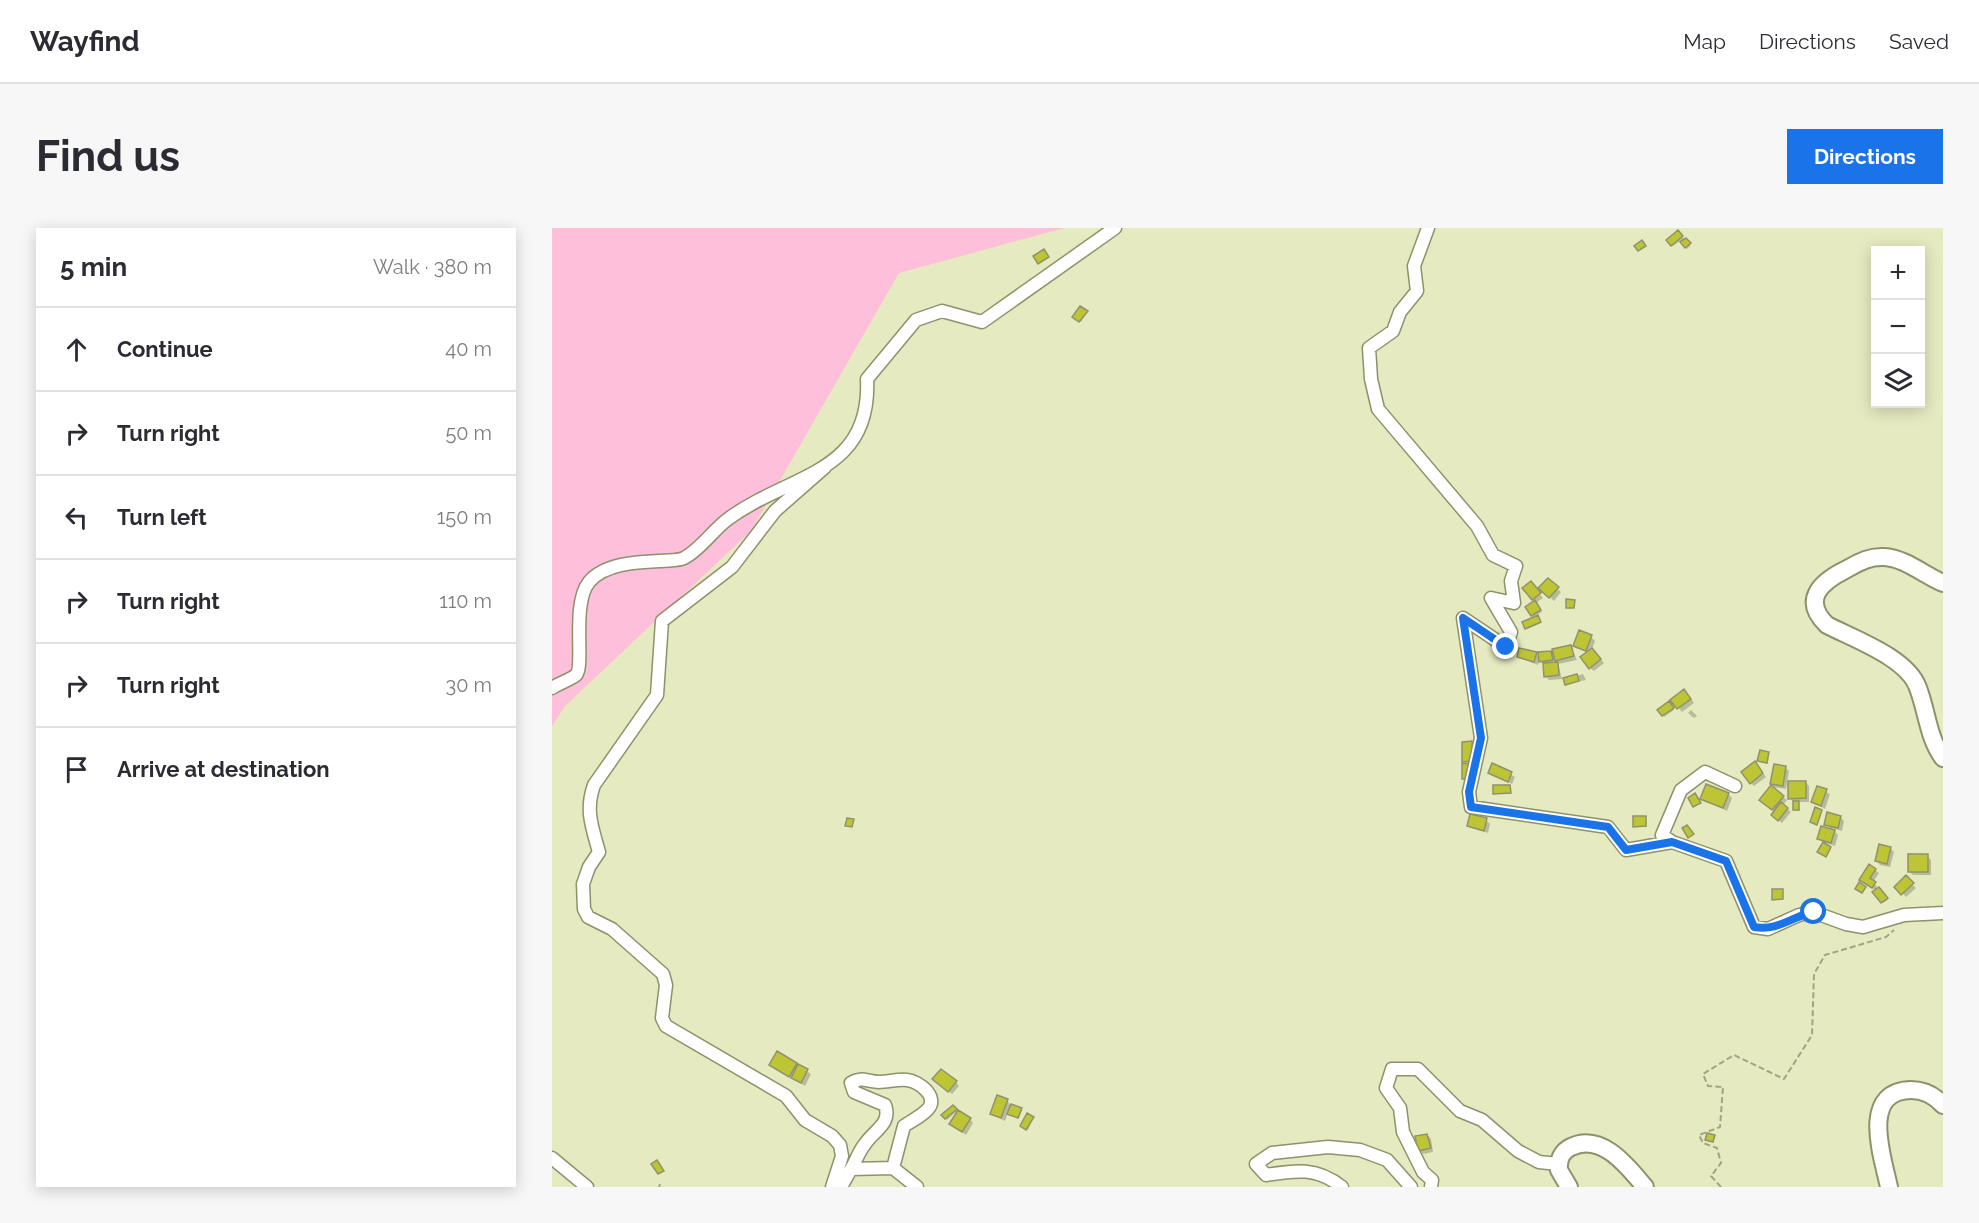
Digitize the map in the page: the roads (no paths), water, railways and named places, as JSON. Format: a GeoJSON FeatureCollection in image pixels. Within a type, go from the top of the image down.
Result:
{"type":"FeatureCollection","features":[{"type":"Feature","properties":{"kind":"main road"},"geometry":{"type":"LineString","coordinates":[[1943,583],[1896,559],[1877,556],[1867,558],[1826,580],[1818,589],[1816,599],[1819,617],[1827,625],[1890,658],[1910,674],[1917,685],[1935,747],[1943,758]]}},
{"type":"Feature","properties":{"kind":"main road"},"geometry":{"type":"LineString","coordinates":[[1889,1187],[1876,1127],[1878,1113],[1885,1102],[1905,1090],[1920,1090],[1932,1095],[1943,1105]]}},
{"type":"Feature","properties":{"kind":"main road"},"geometry":{"type":"LineString","coordinates":[[1569,1187],[1562,1178],[1558,1164],[1568,1148],[1586,1143],[1596,1144],[1622,1160],[1645,1187]]}},
{"type":"Feature","properties":{"kind":"street"},"geometry":{"type":"LineString","coordinates":[[832,1187],[841,1165],[840,1145],[832,1136],[806,1120],[786,1095],[666,1026],[662,1018],[666,985],[663,974],[612,929],[588,917],[584,909],[583,884],[589,867],[599,852],[588,816],[589,799],[594,785],[657,695],[662,621],[732,567],[775,511],[855,441],[869,404],[867,379],[916,320],[942,310],[982,322],[1115,228]]}},
{"type":"Feature","properties":{"kind":"street"},"geometry":{"type":"LineString","coordinates":[[1428,228],[1414,266],[1418,291],[1400,312],[1393,331],[1369,348],[1371,379],[1378,408],[1477,526],[1492,555],[1516,566],[1511,581],[1514,603],[1491,598],[1511,632],[1506,647],[1463,618],[1481,738],[1469,792],[1471,807],[1608,827],[1626,850],[1672,842]]}},
{"type":"Feature","properties":{"kind":"street"},"geometry":{"type":"LineString","coordinates":[[552,688],[576,674],[580,663],[577,636],[583,594],[589,582],[599,574],[635,562],[683,559],[729,518],[825,467]]}},
{"type":"Feature","properties":{"kind":"street"},"geometry":{"type":"LineString","coordinates":[[1735,786],[1705,772],[1681,790],[1662,835],[1672,842],[1726,861],[1754,927],[1768,929],[1799,915],[1814,912],[1846,924],[1863,927],[1904,915],[1943,913]]}},
{"type":"Feature","properties":{"kind":"street"},"geometry":{"type":"LineString","coordinates":[[1431,1187],[1432,1180],[1423,1173],[1403,1132],[1400,1108],[1386,1088],[1392,1069],[1418,1069],[1460,1111],[1482,1120],[1518,1151],[1539,1162],[1558,1164]]}},
{"type":"Feature","properties":{"kind":"street"},"geometry":{"type":"LineString","coordinates":[[841,1187],[865,1143],[886,1122],[888,1113],[885,1105],[854,1092],[851,1083],[863,1079],[878,1082],[911,1080],[922,1086],[930,1095],[931,1102],[928,1109],[904,1126],[893,1168]]}},
{"type":"Feature","properties":{"kind":"street"},"geometry":{"type":"LineString","coordinates":[[1342,1187],[1326,1175],[1306,1171],[1296,1170],[1266,1175],[1256,1164],[1272,1153],[1328,1147],[1360,1150],[1387,1160],[1411,1187]]}},
{"type":"Feature","properties":{"kind":"street"},"geometry":{"type":"LineString","coordinates":[[552,1158],[586,1187]]}},
{"type":"Feature","properties":{"kind":"street"},"geometry":{"type":"LineString","coordinates":[[851,1169],[893,1168],[917,1187]]}}]}
